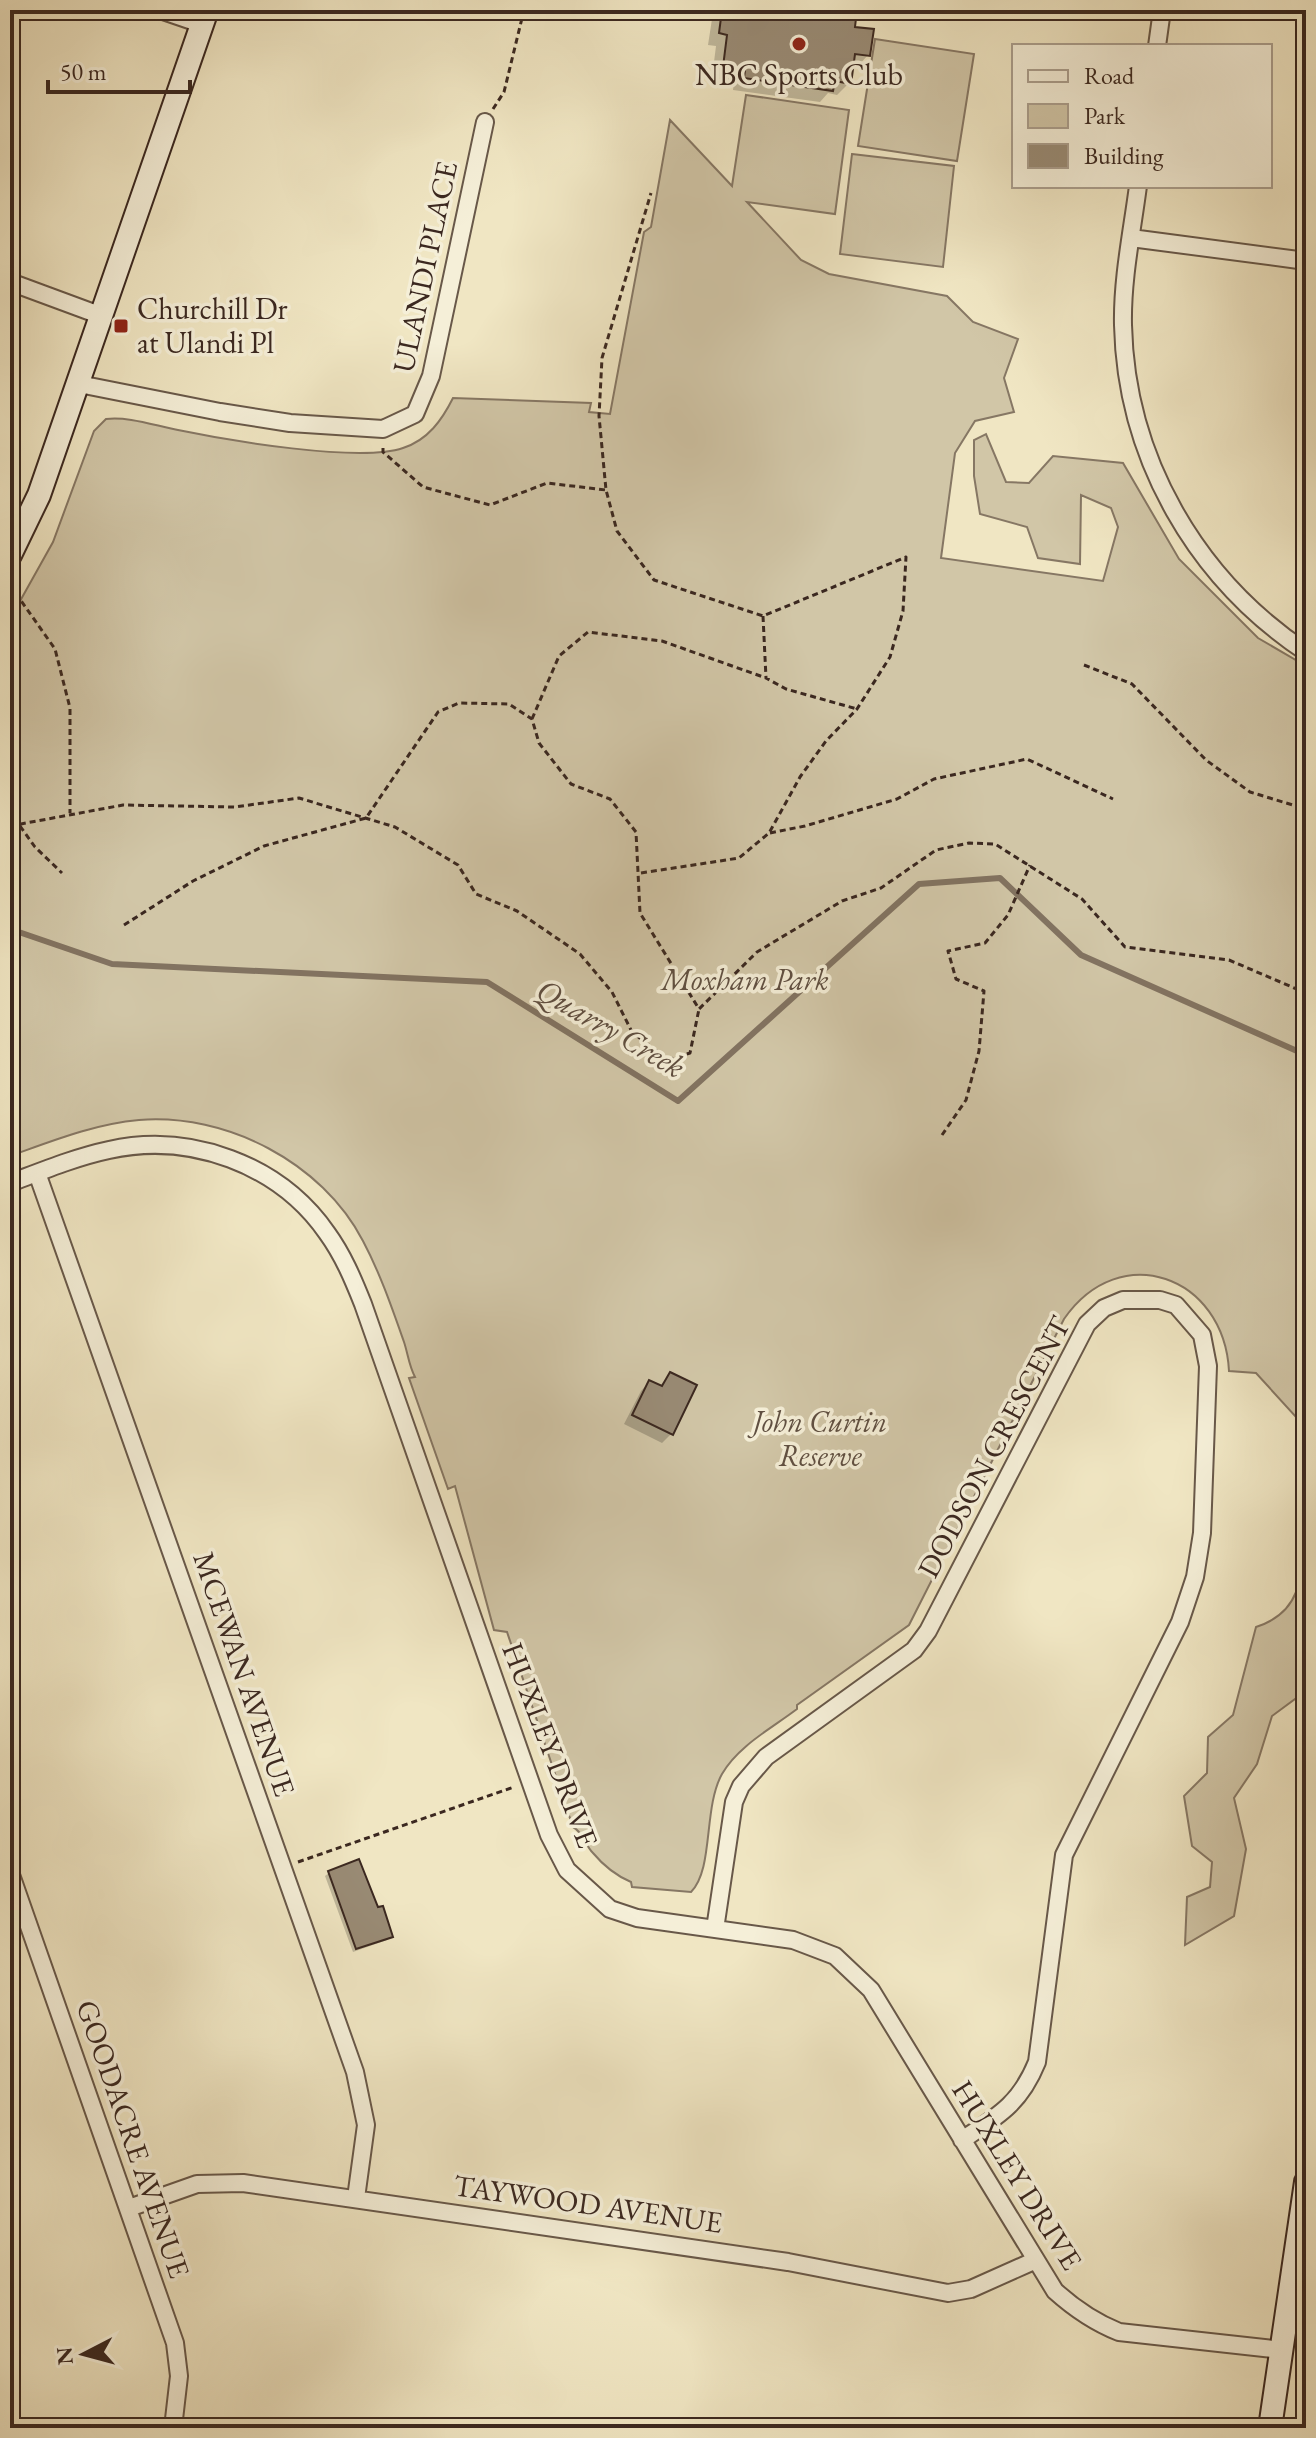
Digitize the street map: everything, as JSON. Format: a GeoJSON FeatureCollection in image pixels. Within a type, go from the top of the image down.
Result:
{"type":"FeatureCollection","features":[{"type":"Feature","properties":{"kind":"main road"},"geometry":{"type":"LineString","coordinates":[[10,555],[39,495],[204,17]]}},
{"type":"Feature","properties":{"kind":"main road"},"geometry":{"type":"LineString","coordinates":[[1270,2428],[1306,2182]]}},
{"type":"Feature","properties":{"kind":"street"},"geometry":{"type":"LineString","coordinates":[[160,10],[204,17]]}},
{"type":"Feature","properties":{"kind":"street"},"geometry":{"type":"LineString","coordinates":[[1157,44],[1162,10]]}},
{"type":"Feature","properties":{"kind":"street","name":"ULANDI PLACE"},"geometry":{"type":"LineString","coordinates":[[383,429],[415,414],[425,397],[485,122]]}},
{"type":"Feature","properties":{"kind":"street"},"geometry":{"type":"LineString","coordinates":[[1138,188],[1124,296],[1125,352],[1135,410],[1162,490],[1201,555],[1226,586],[1253,613],[1306,652]]}},
{"type":"Feature","properties":{"kind":"street"},"geometry":{"type":"LineString","coordinates":[[1131,238],[1306,261]]}},
{"type":"Feature","properties":{"kind":"street"},"geometry":{"type":"LineString","coordinates":[[10,282],[102,316]]}},
{"type":"Feature","properties":{"kind":"street"},"geometry":{"type":"LineString","coordinates":[[79,384],[234,414],[383,429]]}},
{"type":"Feature","properties":{"kind":"street","name":"HUXLEY DRIVE"},"geometry":{"type":"LineString","coordinates":[[10,1183],[109,1150],[150,1144],[194,1147],[231,1159],[272,1178],[326,1231],[347,1266],[530,1782],[561,1858],[588,1891],[610,1909],[637,1918],[793,1940],[835,1956],[871,1990],[1055,2291],[1072,2307],[1119,2332],[1282,2350]]}},
{"type":"Feature","properties":{"kind":"street","name":"MCEWAN AVENUE"},"geometry":{"type":"LineString","coordinates":[[37,1173],[364,2102],[366,2125],[356,2198]]}},
{"type":"Feature","properties":{"kind":"street","name":"DODSON CRESCENT"},"geometry":{"type":"LineString","coordinates":[[715,1929],[734,1802],[752,1770],[914,1650],[921,1641],[1087,1324],[1104,1308],[1123,1300],[1160,1300],[1176,1305],[1202,1335],[1208,1366],[1202,1533],[1195,1577],[1180,1622],[1064,1855],[1037,2062],[1026,2090],[1006,2111],[962,2140]]}},
{"type":"Feature","properties":{"kind":"street","name":"GOODACRE AVENUE"},"geometry":{"type":"LineString","coordinates":[[10,1872],[177,2353],[179,2376],[173,2428]]}},
{"type":"Feature","properties":{"kind":"street","name":"TAYWOOD AVENUE"},"geometry":{"type":"LineString","coordinates":[[129,2208],[197,2184],[220,2182],[356,2198],[788,2262],[948,2293],[971,2289],[1036,2260]]}},
{"type":"Feature","properties":{"kind":"path"},"geometry":{"type":"LineString","coordinates":[[485,122],[504,92],[524,10]]}},
{"type":"Feature","properties":{"kind":"path"},"geometry":{"type":"LineString","coordinates":[[641,873],[739,858],[769,833],[800,777],[826,741],[857,709],[890,657],[903,611],[906,557],[763,616],[654,580],[617,531],[606,490],[599,416],[602,358],[651,193]]}},
{"type":"Feature","properties":{"kind":"path"},"geometry":{"type":"LineString","coordinates":[[383,429],[383,452],[423,487],[490,505],[547,483],[606,490]]}},
{"type":"Feature","properties":{"kind":"path"},"geometry":{"type":"LineString","coordinates":[[10,585],[55,649],[70,708],[70,813]]}},
{"type":"Feature","properties":{"kind":"path"},"geometry":{"type":"LineString","coordinates":[[763,616],[766,678]]}},
{"type":"Feature","properties":{"kind":"path"},"geometry":{"type":"LineString","coordinates":[[699,1009],[640,913],[641,873],[636,832],[610,799],[571,784],[539,743],[532,719],[559,656],[588,632],[662,641],[766,678],[786,689],[857,709]]}},
{"type":"Feature","properties":{"kind":"path"},"geometry":{"type":"LineString","coordinates":[[1084,665],[1132,684],[1206,760],[1250,792],[1306,809]]}},
{"type":"Feature","properties":{"kind":"path"},"geometry":{"type":"LineString","coordinates":[[124,925],[193,881],[264,846],[366,818],[438,712],[459,703],[509,704],[532,719]]}},
{"type":"Feature","properties":{"kind":"path"},"geometry":{"type":"LineString","coordinates":[[769,833],[805,826],[897,799],[934,779],[1027,759],[1113,799]]}},
{"type":"Feature","properties":{"kind":"path"},"geometry":{"type":"LineString","coordinates":[[10,826],[123,805],[235,807],[299,798],[395,827],[458,865],[476,894],[517,911],[580,954],[612,992],[632,1032],[668,1060],[690,1053],[699,1009],[757,952],[842,901],[881,888],[936,850],[969,843],[995,844],[1082,899],[1125,947],[1229,960],[1306,993]]}},
{"type":"Feature","properties":{"kind":"path"},"geometry":{"type":"LineString","coordinates":[[20,826],[62,873]]}},
{"type":"Feature","properties":{"kind":"path"},"geometry":{"type":"LineString","coordinates":[[942,1135],[966,1100],[979,1051],[984,991],[956,979],[948,951],[985,943],[1008,915],[1030,865]]}},
{"type":"Feature","properties":{"kind":"path"},"geometry":{"type":"LineString","coordinates":[[283,1868],[530,1782]]}},
{"type":"Feature","properties":{"kind":"green space"},"geometry":{"type":"Polygon","coordinates":[[[875,39],[974,54],[957,161],[858,146],[875,39]]]}},
{"type":"Feature","properties":{"kind":"green space","name":"Moxham Park"},"geometry":{"type":"Polygon","coordinates":[[[746,95],[849,110],[835,214],[747,202],[801,260],[829,274],[947,296],[973,322],[1018,339],[1004,378],[1014,412],[975,421],[955,453],[941,558],[1103,581],[1118,527],[1111,508],[1081,495],[1080,564],[1038,558],[1027,527],[980,514],[974,476],[974,440],[986,434],[1006,482],[1029,483],[1053,456],[1123,463],[1179,559],[1258,638],[1306,666],[1306,1428],[1256,1373],[1229,1371],[1223,1338],[1209,1311],[1189,1291],[1166,1279],[1139,1275],[1113,1280],[1087,1294],[1064,1319],[909,1625],[797,1705],[797,1709],[746,1746],[722,1774],[712,1804],[703,1869],[691,1892],[632,1887],[631,1882],[606,1866],[590,1850],[573,1827],[507,1632],[494,1630],[455,1486],[448,1489],[409,1378],[415,1377],[385,1291],[363,1241],[345,1213],[323,1188],[297,1166],[237,1134],[172,1120],[139,1120],[106,1125],[10,1156],[10,619],[53,542],[94,431],[106,419],[133,420],[259,444],[356,453],[403,448],[420,440],[444,414],[453,398],[591,403],[589,412],[610,414],[644,232],[651,227],[670,120],[732,186],[746,95]]]}},
{"type":"Feature","properties":{"kind":"green space"},"geometry":{"type":"Polygon","coordinates":[[[852,154],[954,166],[943,267],[840,254],[852,154]]]}},
{"type":"Feature","properties":{"kind":"green space"},"geometry":{"type":"Polygon","coordinates":[[[1306,1502],[1306,1683],[1299,1696],[1272,1716],[1257,1764],[1234,1798],[1246,1849],[1234,1916],[1185,1945],[1187,1897],[1210,1887],[1212,1862],[1192,1846],[1184,1796],[1207,1773],[1208,1737],[1233,1715],[1256,1627],[1275,1618],[1288,1606],[1296,1592],[1306,1502]]]}},
{"type":"Feature","properties":{"kind":"building","name":"NBC Sports Club"},"geometry":{"type":"Polygon","coordinates":[[[722,10],[857,10],[855,27],[874,29],[870,56],[855,54],[851,84],[835,81],[833,91],[744,78],[745,70],[723,67],[727,35],[719,33],[722,10]]]}},
{"type":"Feature","properties":{"kind":"building"},"geometry":{"type":"Polygon","coordinates":[[[670,1372],[697,1385],[673,1435],[632,1415],[649,1380],[662,1386],[670,1372]]]}},
{"type":"Feature","properties":{"kind":"building"},"geometry":{"type":"Polygon","coordinates":[[[359,1859],[378,1907],[383,1906],[393,1937],[356,1949],[328,1871],[359,1859]]]}},
{"type":"Feature","properties":{"kind":"waterway","name":"Quarry Creek"},"geometry":{"type":"LineString","coordinates":[[10,929],[112,964],[487,982],[678,1101],[919,884],[1000,878],[1081,955],[1306,1055]]}},
{"type":"Feature","properties":{"kind":"place","name":"NBC Sports Club"},"geometry":{"type":"Point","coordinates":[799,44]}},
{"type":"Feature","properties":{"kind":"place","name":"Churchill Dr at Ulandi Pl"},"geometry":{"type":"Point","coordinates":[121,326]}},
{"type":"Feature","properties":{"kind":"park label","name":"John Curtin Reserve"},"geometry":{"type":"Point","coordinates":[820,1439]}}]}
